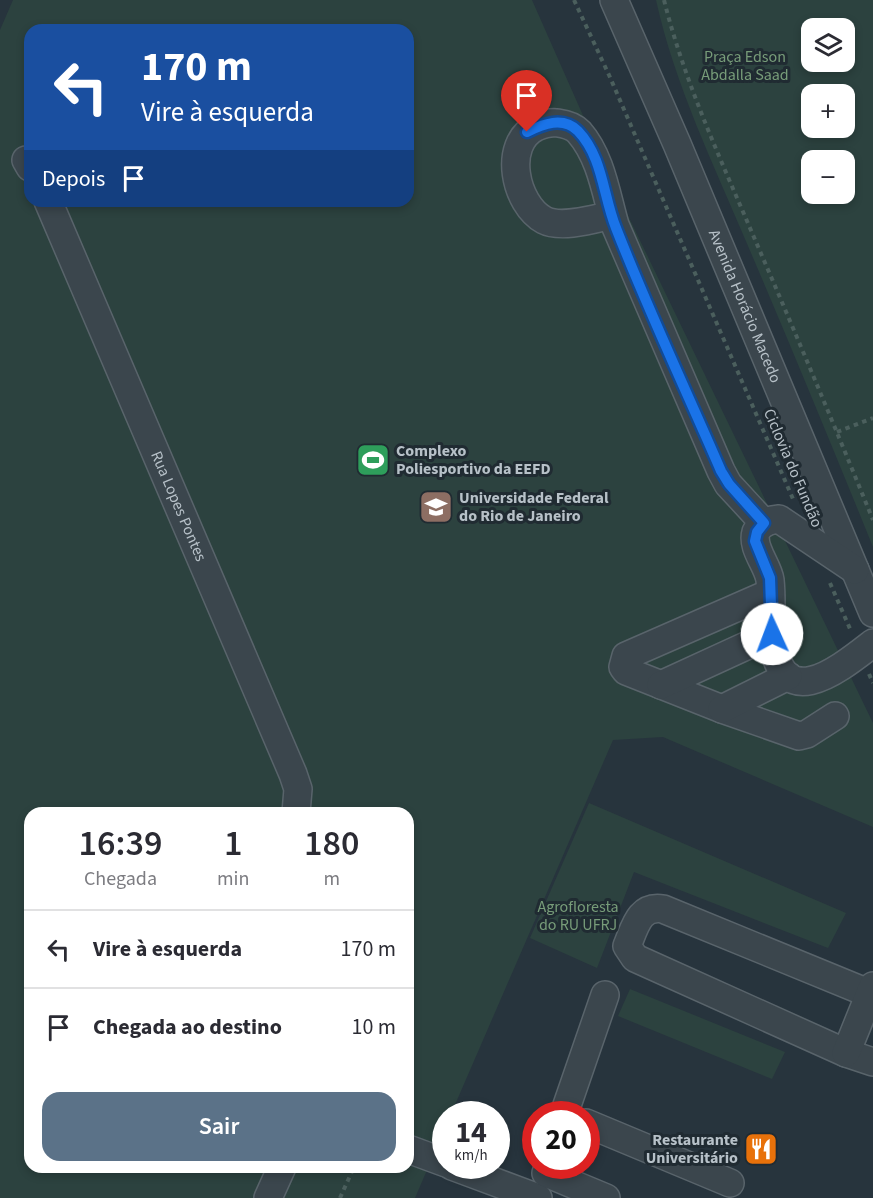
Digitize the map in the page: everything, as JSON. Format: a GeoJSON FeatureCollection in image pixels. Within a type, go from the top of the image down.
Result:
{"type":"FeatureCollection","features":[{"type":"Feature","properties":{"kind":"street","name":"Avenida Horácio Macedo"},"geometry":{"type":"LineString","coordinates":[[614,0],[677,144],[873,613]]}},
{"type":"Feature","properties":{"kind":"street"},"geometry":{"type":"LineString","coordinates":[[631,40],[634,0]]}},
{"type":"Feature","properties":{"kind":"street","name":"Rua Lopes Pontes"},"geometry":{"type":"LineString","coordinates":[[51,207],[293,774],[298,789],[296,807]]}},
{"type":"Feature","properties":{"kind":"street"},"geometry":{"type":"LineString","coordinates":[[612,215],[721,471],[729,484],[764,523]]}},
{"type":"Feature","properties":{"kind":"street"},"geometry":{"type":"LineString","coordinates":[[855,570],[779,519],[764,523],[757,532],[755,541],[770,578],[774,652],[788,676],[803,682],[819,679],[837,670],[867,648]]}},
{"type":"Feature","properties":{"kind":"street"},"geometry":{"type":"LineString","coordinates":[[770,593],[626,656],[623,667],[626,672],[800,736],[835,717]]}},
{"type":"Feature","properties":{"kind":"street"},"geometry":{"type":"LineString","coordinates":[[661,685],[772,634]]}},
{"type":"Feature","properties":{"kind":"street"},"geometry":{"type":"LineString","coordinates":[[722,709],[788,676]]}},
{"type":"Feature","properties":{"kind":"street"},"geometry":{"type":"LineString","coordinates":[[846,1053],[872,992],[663,909],[647,910],[640,915],[627,946],[636,958],[846,1053],[873,1062]]}},
{"type":"Feature","properties":{"kind":"street"},"geometry":{"type":"LineString","coordinates":[[568,1101],[605,995]]}},
{"type":"Feature","properties":{"kind":"street"},"geometry":{"type":"LineString","coordinates":[[600,1129],[730,1183]]}},
{"type":"Feature","properties":{"kind":"street"},"geometry":{"type":"LineString","coordinates":[[414,1151],[432,1158]]}},
{"type":"Feature","properties":{"kind":"street"},"geometry":{"type":"LineString","coordinates":[[268,1198],[279,1173]]}},
{"type":"Feature","properties":{"kind":"street"},"geometry":{"type":"LineString","coordinates":[[510,1177],[606,1198]]}},
{"type":"Feature","properties":{"kind":"path","name":"Ciclovia do Fundão"},"geometry":{"type":"LineString","coordinates":[[574,0],[609,75],[812,542]]}},
{"type":"Feature","properties":{"kind":"path"},"geometry":{"type":"LineString","coordinates":[[664,0],[675,43],[693,95],[873,520]]}},
{"type":"Feature","properties":{"kind":"path"},"geometry":{"type":"LineString","coordinates":[[837,432],[873,418]]}},
{"type":"Feature","properties":{"kind":"path"},"geometry":{"type":"LineString","coordinates":[[830,582],[867,648],[873,683]]}},
{"type":"Feature","properties":{"kind":"path"},"geometry":{"type":"LineString","coordinates":[[340,1198],[351,1173]]}},
{"type":"Feature","properties":{"kind":"green space","name":"Complexo Poliesportivo da EEFD"},"geometry":{"type":"Polygon","coordinates":[[[13,0],[532,0],[619,197],[873,723],[873,827],[663,737],[613,740],[457,1101],[432,1101],[432,1158],[415,1198],[0,1198],[0,30],[13,0]]]}},
{"type":"Feature","properties":{"kind":"green space","name":"Praça Edson Abdalla Saad"},"geometry":{"type":"Polygon","coordinates":[[[656,0],[873,0],[873,547],[696,125],[674,63],[656,0]]]}},
{"type":"Feature","properties":{"kind":"green space","name":"Agrofloresta do RU UFRJ"},"geometry":{"type":"Polygon","coordinates":[[[589,803],[846,913],[828,948],[634,872],[597,968],[530,938],[589,803]]]}},
{"type":"Feature","properties":{"kind":"green space"},"geometry":{"type":"Polygon","coordinates":[[[630,989],[785,1052],[772,1079],[618,1016],[630,989]]]}},
{"type":"Feature","properties":{"kind":"place","name":"Complexo Poliesportivo da EEFD"},"geometry":{"type":"Point","coordinates":[373,460]}},
{"type":"Feature","properties":{"kind":"place","name":"Universidade Federal do Rio de Janeiro"},"geometry":{"type":"Point","coordinates":[436,507]}},
{"type":"Feature","properties":{"kind":"place","name":"Restaurante Universitário"},"geometry":{"type":"Point","coordinates":[761,1149]}},
{"type":"Feature","properties":{"kind":"route"},"geometry":{"type":"LineString","coordinates":[[527,132],[542,124],[554,122],[567,124],[577,130],[590,149],[600,171],[615,225],[721,471],[729,484],[764,523],[757,532],[755,541],[770,578],[772,634]]}}]}
